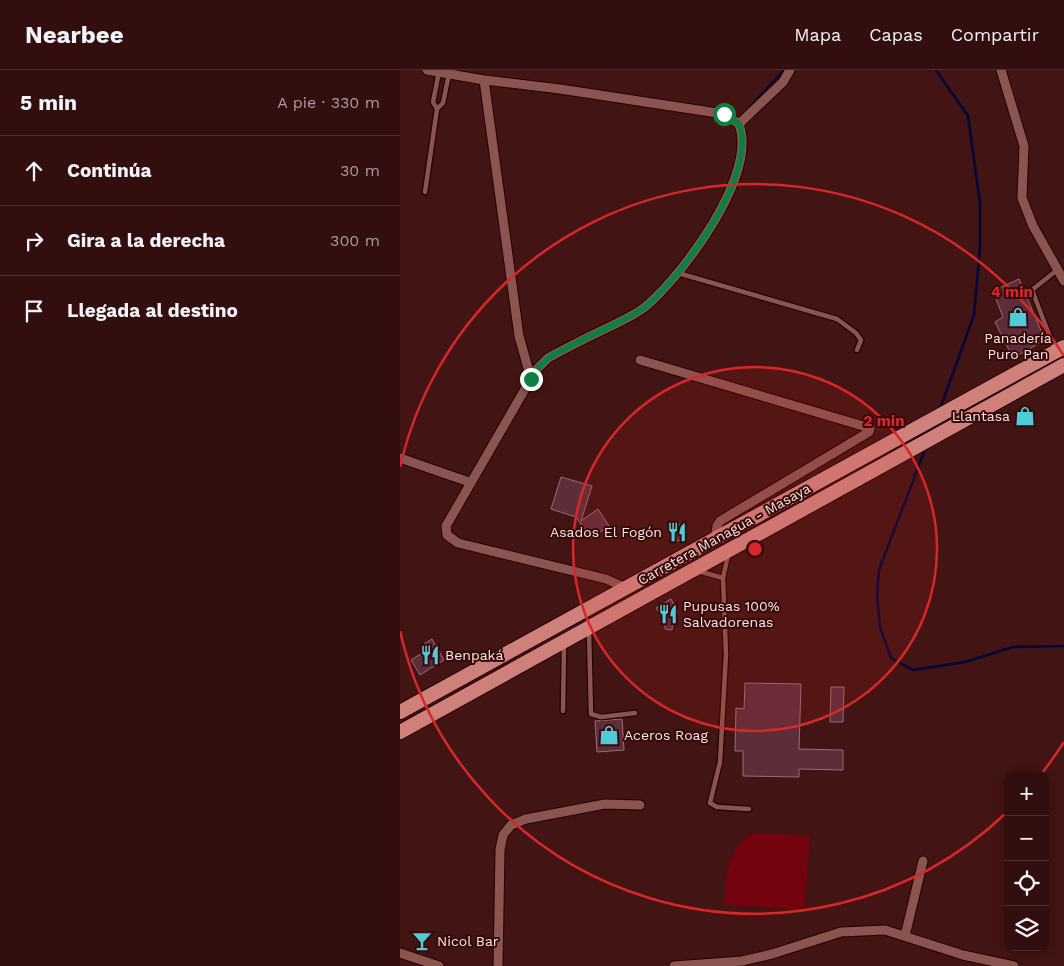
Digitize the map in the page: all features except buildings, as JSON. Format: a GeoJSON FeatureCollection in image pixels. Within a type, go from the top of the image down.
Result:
{"type":"FeatureCollection","features":[{"type":"Feature","properties":{"kind":"highway","name":"Carretera Managua - Masaya"},"geometry":{"type":"LineString","coordinates":[[400,712],[961,402],[1060,350]]}},
{"type":"Feature","properties":{"kind":"highway","name":"Carretera Managua - Masaya"},"geometry":{"type":"LineString","coordinates":[[400,732],[914,446],[1064,365]]}},
{"type":"Feature","properties":{"kind":"highway"},"geometry":{"type":"LineString","coordinates":[[728,551],[727,544],[730,537],[762,513]]}},
{"type":"Feature","properties":{"kind":"highway"},"geometry":{"type":"LineString","coordinates":[[626,588],[644,588],[670,574],[693,570]]}},
{"type":"Feature","properties":{"kind":"highway"},"geometry":{"type":"LineString","coordinates":[[440,690],[436,698],[443,705],[448,704]]}},
{"type":"Feature","properties":{"kind":"highway"},"geometry":{"type":"LineString","coordinates":[[417,702],[423,701],[428,703],[430,714],[426,718]]}},
{"type":"Feature","properties":{"kind":"street"},"geometry":{"type":"LineString","coordinates":[[428,70],[484,80],[560,89],[724,114],[739,124],[742,137],[739,161],[724,208],[713,227],[677,273],[646,306],[548,358],[536,370],[469,482],[446,526],[450,539],[458,543],[606,579],[626,588]]}},
{"type":"Feature","properties":{"kind":"street"},"geometry":{"type":"LineString","coordinates":[[739,124],[783,82],[790,70]]}},
{"type":"Feature","properties":{"kind":"street"},"geometry":{"type":"LineString","coordinates":[[1001,70],[1024,146],[1022,198],[1033,226],[1064,282]]}},
{"type":"Feature","properties":{"kind":"street"},"geometry":{"type":"LineString","coordinates":[[484,80],[519,336],[531,379]]}},
{"type":"Feature","properties":{"kind":"street"},"geometry":{"type":"LineString","coordinates":[[640,360],[870,428],[869,432],[720,521],[716,526],[716,539]]}},
{"type":"Feature","properties":{"kind":"street"},"geometry":{"type":"LineString","coordinates":[[400,458],[469,482]]}},
{"type":"Feature","properties":{"kind":"street"},"geometry":{"type":"LineString","coordinates":[[498,966],[500,850],[504,835],[511,825],[526,819],[605,804],[640,805]]}},
{"type":"Feature","properties":{"kind":"street"},"geometry":{"type":"LineString","coordinates":[[905,936],[923,861]]}},
{"type":"Feature","properties":{"kind":"street"},"geometry":{"type":"LineString","coordinates":[[674,966],[742,960],[772,954],[840,932],[884,930],[963,955],[1014,966]]}},
{"type":"Feature","properties":{"kind":"street"},"geometry":{"type":"LineString","coordinates":[[400,953],[440,966]]}},
{"type":"Feature","properties":{"kind":"lane"},"geometry":{"type":"LineString","coordinates":[[437,109],[433,102],[439,72]]}},
{"type":"Feature","properties":{"kind":"lane"},"geometry":{"type":"LineString","coordinates":[[425,192],[437,109],[443,103],[449,74]]}},
{"type":"Feature","properties":{"kind":"lane"},"geometry":{"type":"LineString","coordinates":[[1058,270],[1032,290],[1060,350]]}},
{"type":"Feature","properties":{"kind":"lane"},"geometry":{"type":"LineString","coordinates":[[677,273],[837,319],[851,329],[861,340],[858,350]]}},
{"type":"Feature","properties":{"kind":"lane"},"geometry":{"type":"LineString","coordinates":[[728,551],[723,578],[726,654],[720,762],[710,804],[717,807],[749,809]]}},
{"type":"Feature","properties":{"kind":"lane"},"geometry":{"type":"LineString","coordinates":[[693,570],[723,578]]}},
{"type":"Feature","properties":{"kind":"lane"},"geometry":{"type":"LineString","coordinates":[[589,627],[591,714],[601,717],[635,713]]}},
{"type":"Feature","properties":{"kind":"lane"},"geometry":{"type":"LineString","coordinates":[[563,711],[564,641]]}},
{"type":"Feature","properties":{"kind":"shaded area"},"geometry":{"type":"Polygon","coordinates":[[[753,833],[810,836],[805,904],[801,910],[724,905],[727,874],[732,856],[744,840],[753,833]]]}},
{"type":"Feature","properties":{"kind":"waterway"},"geometry":{"type":"LineString","coordinates":[[751,106],[784,70]]}},
{"type":"Feature","properties":{"kind":"waterway"},"geometry":{"type":"LineString","coordinates":[[936,70],[968,116],[980,203],[980,248],[974,315],[940,409]]}},
{"type":"Feature","properties":{"kind":"waterway"},"geometry":{"type":"LineString","coordinates":[[926,447],[879,570],[877,595],[880,627],[891,658],[913,670],[965,662],[1013,647],[1064,646]]}},
{"type":"Feature","properties":{"kind":"place","name":"Panadería Puro Pan"},"geometry":{"type":"Point","coordinates":[1018,317]}},
{"type":"Feature","properties":{"kind":"place","name":"Llantasa"},"geometry":{"type":"Point","coordinates":[1025,416]}},
{"type":"Feature","properties":{"kind":"place","name":"Asados El Fogón"},"geometry":{"type":"Point","coordinates":[677,532]}},
{"type":"Feature","properties":{"kind":"place","name":"Pupusas 100% Salvadorenas"},"geometry":{"type":"Point","coordinates":[668,614]}},
{"type":"Feature","properties":{"kind":"place","name":"Benpaká"},"geometry":{"type":"Point","coordinates":[430,655]}},
{"type":"Feature","properties":{"kind":"place","name":"Aceros Roag"},"geometry":{"type":"Point","coordinates":[609,735]}},
{"type":"Feature","properties":{"kind":"place","name":"Nicol Bar"},"geometry":{"type":"Point","coordinates":[422,941]}},
{"type":"Feature","properties":{"kind":"route"},"geometry":{"type":"LineString","coordinates":[[531,379],[536,370],[548,358],[646,306],[677,273],[713,227],[724,208],[739,161],[742,137],[739,124],[733,118],[724,114]]}}]}
